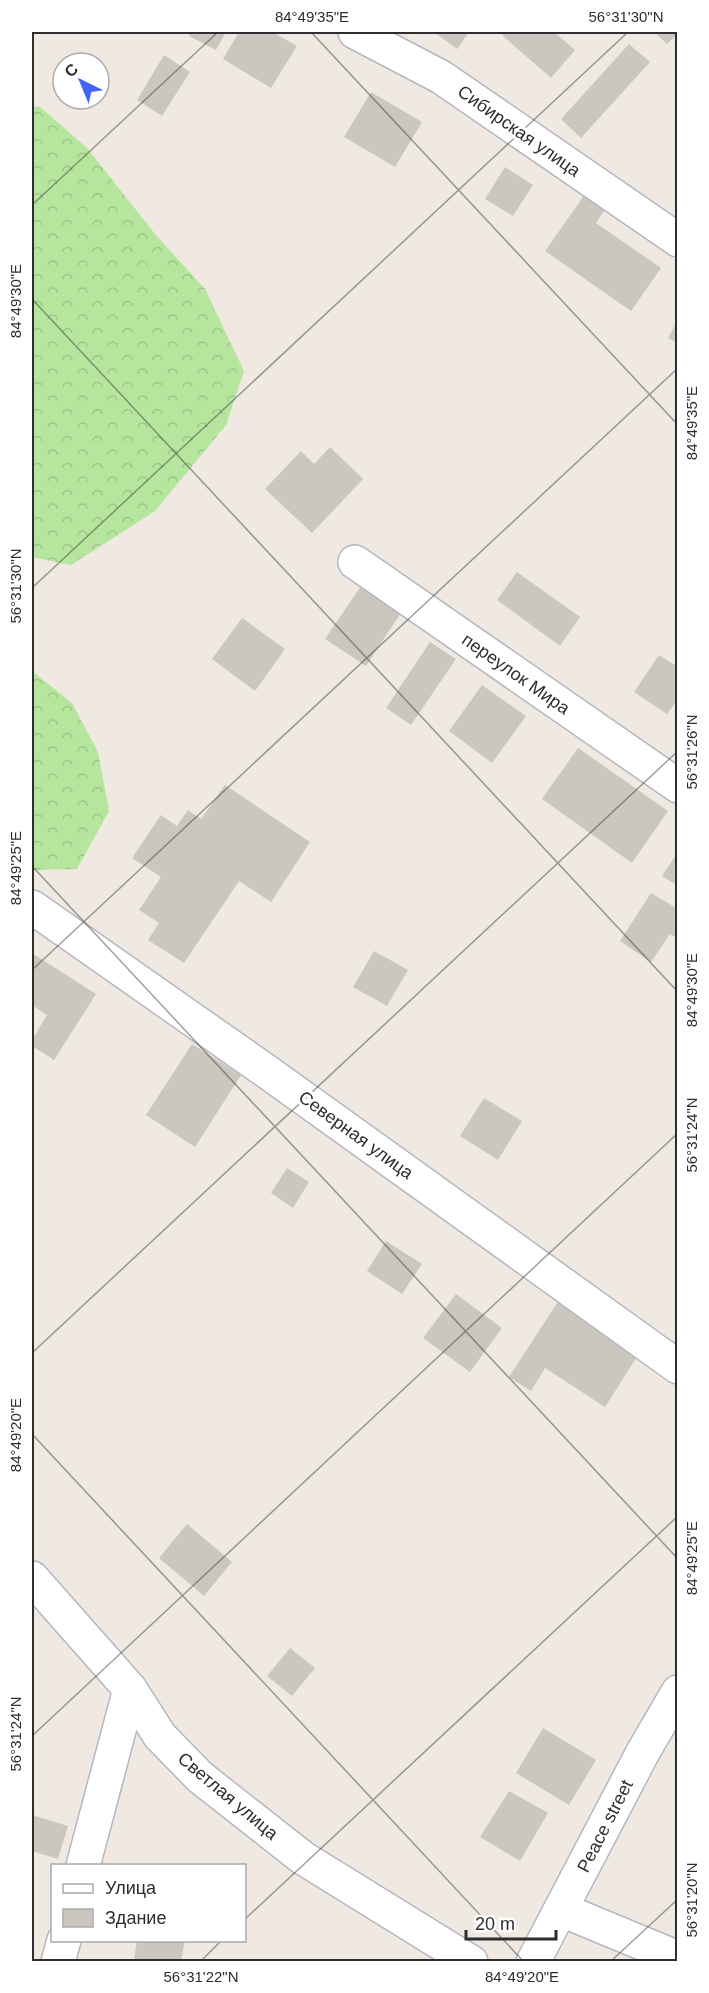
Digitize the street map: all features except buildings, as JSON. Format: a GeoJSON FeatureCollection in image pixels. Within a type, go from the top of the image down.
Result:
{"type":"FeatureCollection","features":[{"type":"Feature","properties":{"kind":"street","name":"Сибирская улица"},"geometry":{"type":"LineString","coordinates":[[355,32],[441,77],[678,240]]}},
{"type":"Feature","properties":{"kind":"street","name":"переулок Мира"},"geometry":{"type":"LineString","coordinates":[[356,562],[678,786]]}},
{"type":"Feature","properties":{"kind":"street","name":"Северная улица"},"geometry":{"type":"LineString","coordinates":[[32,907],[266,1071],[678,1367]]}},
{"type":"Feature","properties":{"kind":"street","name":"Светлая улица"},"geometry":{"type":"LineString","coordinates":[[32,1578],[130,1689],[160,1736],[200,1777],[303,1858],[471,1962]]}},
{"type":"Feature","properties":{"kind":"street"},"geometry":{"type":"LineString","coordinates":[[84,1864],[130,1689]]}},
{"type":"Feature","properties":{"kind":"street","name":"Peace street"},"geometry":{"type":"LineString","coordinates":[[533,1962],[643,1752],[678,1692]]}},
{"type":"Feature","properties":{"kind":"street"},"geometry":{"type":"LineString","coordinates":[[562,1910],[678,1958]]}},
{"type":"Feature","properties":{"kind":"street"},"geometry":{"type":"LineString","coordinates":[[58,1962],[64,1942]]}},
{"type":"Feature","properties":{"kind":"green space"},"geometry":{"type":"Polygon","coordinates":[[[39,106],[87,148],[155,234],[205,289],[244,371],[226,425],[155,511],[71,565],[32,557],[32,108],[39,106]]]}},
{"type":"Feature","properties":{"kind":"green space"},"geometry":{"type":"Polygon","coordinates":[[[32,671],[72,703],[98,752],[109,811],[77,869],[32,870],[32,671]]]}}]}
